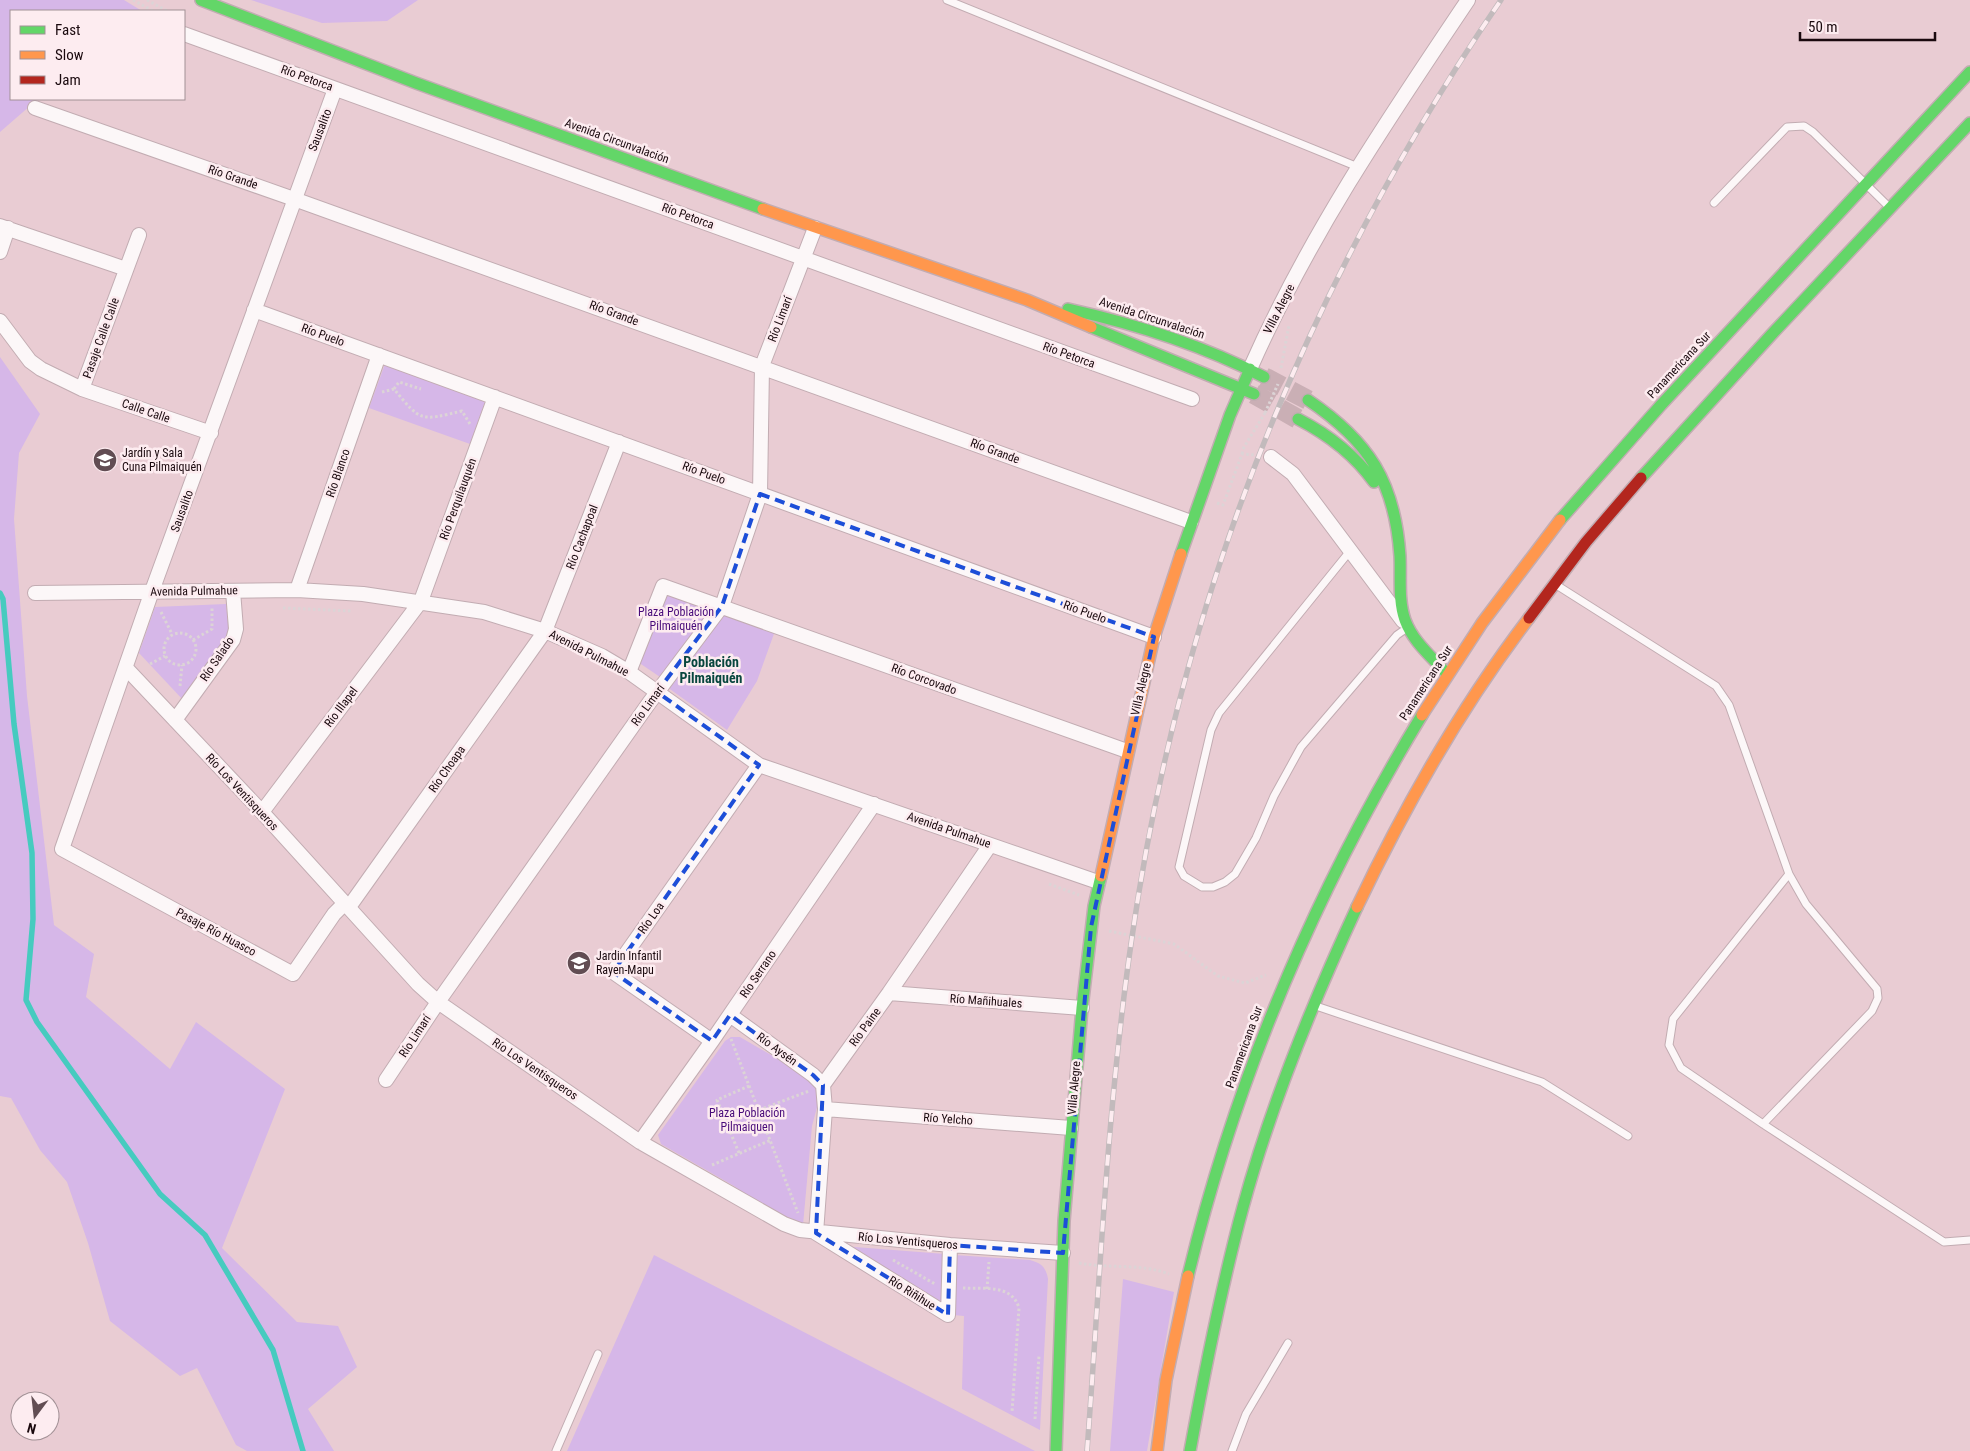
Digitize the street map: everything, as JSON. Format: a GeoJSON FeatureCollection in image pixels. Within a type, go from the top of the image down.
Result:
{"type":"FeatureCollection","features":[{"type":"Feature","properties":{"kind":"main road","name":"Avenida Circunvalación"},"geometry":{"type":"LineString","coordinates":[[201,0],[416,83],[815,228],[1027,300],[1132,346],[1254,394]]}},
{"type":"Feature","properties":{"kind":"main road","name":"Panamericana Sur"},"geometry":{"type":"LineString","coordinates":[[1157,1451],[1167,1379],[1186,1281],[1226,1137],[1251,1066],[1290,967],[1324,893],[1375,793],[1447,674],[1534,553],[1605,466],[1666,406],[1865,185],[1970,72]]}},
{"type":"Feature","properties":{"kind":"main road"},"geometry":{"type":"LineString","coordinates":[[1190,1451],[1213,1327],[1236,1232],[1274,1106],[1312,1005],[1360,897],[1399,822],[1472,701],[1554,583],[1602,523],[1685,423],[1970,122]]}},
{"type":"Feature","properties":{"kind":"main road","name":"Avenida Circunvalación"},"geometry":{"type":"LineString","coordinates":[[1027,300],[1104,317],[1210,351],[1264,377]]}},
{"type":"Feature","properties":{"kind":"main road","name":"Villa Alegre"},"geometry":{"type":"LineString","coordinates":[[1056,1451],[1063,1256],[1071,1128],[1082,1008],[1098,882],[1154,637],[1191,522],[1250,369]]}},
{"type":"Feature","properties":{"kind":"main road"},"geometry":{"type":"LineString","coordinates":[[1308,400],[1338,420],[1371,456],[1390,490],[1397,528],[1401,601],[1408,627],[1447,674]]}},
{"type":"Feature","properties":{"kind":"main road"},"geometry":{"type":"LineString","coordinates":[[1298,419],[1332,439],[1361,465],[1382,495],[1397,528]]}},
{"type":"Feature","properties":{"kind":"street","name":"Villa Alegre"},"geometry":{"type":"LineString","coordinates":[[1250,369],[1313,240],[1468,0]]}},
{"type":"Feature","properties":{"kind":"street","name":"Río Petorca"},"geometry":{"type":"LineString","coordinates":[[185,34],[1192,399]]}},
{"type":"Feature","properties":{"kind":"street","name":"Sausalito"},"geometry":{"type":"LineString","coordinates":[[62,850],[152,591],[335,89]]}},
{"type":"Feature","properties":{"kind":"street","name":"Río Grande"},"geometry":{"type":"LineString","coordinates":[[35,108],[762,366],[1191,522]]}},
{"type":"Feature","properties":{"kind":"street"},"geometry":{"type":"LineString","coordinates":[[0,252],[4,227],[126,269]]}},
{"type":"Feature","properties":{"kind":"street","name":"Río Limarí"},"geometry":{"type":"LineString","coordinates":[[386,1080],[438,1002],[657,692],[722,606],[760,494],[762,366],[815,228]]}},
{"type":"Feature","properties":{"kind":"street","name":"Pasaje Calle Calle"},"geometry":{"type":"LineString","coordinates":[[0,321],[30,361],[82,389],[139,235]]}},
{"type":"Feature","properties":{"kind":"street","name":"Río Puelo"},"geometry":{"type":"LineString","coordinates":[[254,310],[1154,637]]}},
{"type":"Feature","properties":{"kind":"street","name":"Río Blanco"},"geometry":{"type":"LineString","coordinates":[[297,590],[379,356]]}},
{"type":"Feature","properties":{"kind":"street","name":"Calle Calle"},"geometry":{"type":"LineString","coordinates":[[82,389],[211,432]]}},
{"type":"Feature","properties":{"kind":"street","name":"Río Perquilauquén"},"geometry":{"type":"LineString","coordinates":[[420,601],[495,397]]}},
{"type":"Feature","properties":{"kind":"street","name":"Río Cachapoal"},"geometry":{"type":"LineString","coordinates":[[546,631],[619,442]]}},
{"type":"Feature","properties":{"kind":"street"},"geometry":{"type":"LineString","coordinates":[[1271,457],[1293,474],[1408,627]]}},
{"type":"Feature","properties":{"kind":"street","name":"Río Corcovado"},"geometry":{"type":"LineString","coordinates":[[629,672],[663,586],[1127,751]]}},
{"type":"Feature","properties":{"kind":"street","name":"Río Salado"},"geometry":{"type":"LineString","coordinates":[[175,720],[233,640],[236,629],[233,590]]}},
{"type":"Feature","properties":{"kind":"street","name":"Avenida Pulmahue"},"geometry":{"type":"LineString","coordinates":[[35,593],[297,590],[363,594],[484,612],[546,631],[588,650],[629,672],[758,764],[1098,882]]}},
{"type":"Feature","properties":{"kind":"street","name":"Río Illapel"},"geometry":{"type":"LineString","coordinates":[[262,812],[420,601]]}},
{"type":"Feature","properties":{"kind":"street","name":"Río Choapa"},"geometry":{"type":"LineString","coordinates":[[347,905],[546,631]]}},
{"type":"Feature","properties":{"kind":"street","name":"Río Los Ventisqueros"},"geometry":{"type":"LineString","coordinates":[[126,668],[262,812],[418,984],[438,1002],[640,1142],[786,1225],[816,1233],[1063,1256]]}},
{"type":"Feature","properties":{"kind":"street","name":"Río Loa"},"geometry":{"type":"LineString","coordinates":[[712,1041],[613,972],[758,764]]}},
{"type":"Feature","properties":{"kind":"street","name":"Río Serrano"},"geometry":{"type":"LineString","coordinates":[[640,1142],[730,1015],[874,804]]}},
{"type":"Feature","properties":{"kind":"street","name":"Río Paine"},"geometry":{"type":"LineString","coordinates":[[823,1085],[890,993],[990,844]]}},
{"type":"Feature","properties":{"kind":"street","name":"Pasaje Río Huasco"},"geometry":{"type":"LineString","coordinates":[[62,850],[294,974],[334,914],[347,905]]}},
{"type":"Feature","properties":{"kind":"street","name":"Río Mañihuales"},"geometry":{"type":"LineString","coordinates":[[890,993],[1082,1008]]}},
{"type":"Feature","properties":{"kind":"street","name":"Río Aysén"},"geometry":{"type":"LineString","coordinates":[[730,1015],[813,1075],[823,1085]]}},
{"type":"Feature","properties":{"kind":"street"},"geometry":{"type":"LineString","coordinates":[[816,1233],[826,1110],[823,1085]]}},
{"type":"Feature","properties":{"kind":"street","name":"Río Yelcho"},"geometry":{"type":"LineString","coordinates":[[826,1110],[1071,1128]]}},
{"type":"Feature","properties":{"kind":"street","name":"Río Riñihue"},"geometry":{"type":"LineString","coordinates":[[816,1233],[948,1315],[950,1245]]}},
{"type":"Feature","properties":{"kind":"lane"},"geometry":{"type":"LineString","coordinates":[[947,0],[1358,168]]}},
{"type":"Feature","properties":{"kind":"lane"},"geometry":{"type":"LineString","coordinates":[[1714,203],[1787,127],[1793,125],[1809,128],[1890,208]]}},
{"type":"Feature","properties":{"kind":"lane"},"geometry":{"type":"LineString","coordinates":[[1350,551],[1215,720],[1211,730],[1179,867],[1184,876],[1202,887],[1213,887],[1225,882],[1235,874],[1256,838],[1274,796],[1301,747],[1397,635],[1408,627]]}},
{"type":"Feature","properties":{"kind":"lane"},"geometry":{"type":"LineString","coordinates":[[1554,583],[1716,686],[1730,705],[1789,874],[1806,904],[1877,989],[1878,998],[1872,1011],[1763,1124]]}},
{"type":"Feature","properties":{"kind":"lane"},"geometry":{"type":"LineString","coordinates":[[1789,874],[1673,1019],[1670,1045],[1681,1068],[1944,1242],[1970,1240]]}},
{"type":"Feature","properties":{"kind":"lane"},"geometry":{"type":"LineString","coordinates":[[1312,1005],[1542,1082],[1628,1136]]}},
{"type":"Feature","properties":{"kind":"lane"},"geometry":{"type":"LineString","coordinates":[[1232,1451],[1246,1414],[1288,1342]]}},
{"type":"Feature","properties":{"kind":"lane"},"geometry":{"type":"LineString","coordinates":[[556,1451],[598,1354]]}},
{"type":"Feature","properties":{"kind":"path"},"geometry":{"type":"LineString","coordinates":[[133,0],[151,10]]}},
{"type":"Feature","properties":{"kind":"path"},"geometry":{"type":"LineString","coordinates":[[147,0],[165,10]]}},
{"type":"Feature","properties":{"kind":"path"},"geometry":{"type":"LineString","coordinates":[[365,395],[374,395],[394,389],[399,382],[423,390]]}},
{"type":"Feature","properties":{"kind":"path"},"geometry":{"type":"LineString","coordinates":[[1200,497],[1223,505],[1244,447],[1266,413],[1278,384]]}},
{"type":"Feature","properties":{"kind":"path"},"geometry":{"type":"LineString","coordinates":[[394,389],[414,413],[431,418],[462,411]]}},
{"type":"Feature","properties":{"kind":"path"},"geometry":{"type":"LineString","coordinates":[[464,404],[462,411],[480,439]]}},
{"type":"Feature","properties":{"kind":"path"},"geometry":{"type":"LineString","coordinates":[[1242,454],[1271,457]]}},
{"type":"Feature","properties":{"kind":"path"},"geometry":{"type":"LineString","coordinates":[[203,608],[212,606],[234,607]]}},
{"type":"Feature","properties":{"kind":"path"},"geometry":{"type":"LineString","coordinates":[[193,640],[212,629],[212,606]]}},
{"type":"Feature","properties":{"kind":"path"},"geometry":{"type":"LineString","coordinates":[[168,608],[159,608],[172,634]]}},
{"type":"Feature","properties":{"kind":"path"},"geometry":{"type":"LineString","coordinates":[[281,608],[357,611]]}},
{"type":"Feature","properties":{"kind":"path"},"geometry":{"type":"LineString","coordinates":[[182,633],[193,640],[196,650],[192,660],[182,665],[172,663],[165,656],[164,646],[172,634],[182,633]]}},
{"type":"Feature","properties":{"kind":"path"},"geometry":{"type":"LineString","coordinates":[[150,664],[165,656]]}},
{"type":"Feature","properties":{"kind":"path"},"geometry":{"type":"LineString","coordinates":[[179,688],[182,665]]}},
{"type":"Feature","properties":{"kind":"path"},"geometry":{"type":"LineString","coordinates":[[1043,882],[1079,895]]}},
{"type":"Feature","properties":{"kind":"path"},"geometry":{"type":"LineString","coordinates":[[1091,927],[1174,944],[1218,976],[1245,983],[1290,967]]}},
{"type":"Feature","properties":{"kind":"path"},"geometry":{"type":"LineString","coordinates":[[731,1038],[799,1216]]}},
{"type":"Feature","properties":{"kind":"path"},"geometry":{"type":"LineString","coordinates":[[739,1153],[717,1100],[749,1086]]}},
{"type":"Feature","properties":{"kind":"path"},"geometry":{"type":"LineString","coordinates":[[759,1110],[809,1091]]}},
{"type":"Feature","properties":{"kind":"path"},"geometry":{"type":"LineString","coordinates":[[702,1168],[771,1140]]}},
{"type":"Feature","properties":{"kind":"path"},"geometry":{"type":"LineString","coordinates":[[1063,1256],[1101,1268],[1140,1266],[1186,1281]]}},
{"type":"Feature","properties":{"kind":"path"},"geometry":{"type":"LineString","coordinates":[[987,1289],[989,1257]]}},
{"type":"Feature","properties":{"kind":"path"},"geometry":{"type":"LineString","coordinates":[[889,1258],[936,1284]]}},
{"type":"Feature","properties":{"kind":"path"},"geometry":{"type":"LineString","coordinates":[[954,1288],[987,1289],[1005,1291],[1012,1294],[1018,1308],[1012,1412]]}},
{"type":"Feature","properties":{"kind":"highlighted area"},"geometry":{"type":"Polygon","coordinates":[[[760,494],[1154,637],[1091,927],[1063,1253],[950,1245],[948,1315],[816,1233],[823,1085],[813,1075],[730,1015],[712,1041],[613,972],[759,765],[657,692],[722,606],[760,494]]]}},
{"type":"Feature","properties":{"kind":"green space"},"geometry":{"type":"Polygon","coordinates":[[[0,0],[124,0],[140,10],[10,10],[10,100],[37,100],[0,132],[0,0]]]}},
{"type":"Feature","properties":{"kind":"green space"},"geometry":{"type":"Polygon","coordinates":[[[251,0],[418,0],[387,21],[322,23],[251,0]]]}},
{"type":"Feature","properties":{"kind":"green space"},"geometry":{"type":"Polygon","coordinates":[[[0,357],[40,414],[19,453],[14,519],[27,696],[54,925],[94,954],[86,997],[170,1069],[196,1022],[285,1089],[222,1248],[297,1322],[338,1326],[357,1367],[308,1409],[334,1451],[247,1451],[236,1445],[197,1368],[180,1376],[110,1321],[88,1243],[67,1182],[40,1150],[11,1098],[0,1096],[0,357]]]}},
{"type":"Feature","properties":{"kind":"green space"},"geometry":{"type":"Polygon","coordinates":[[[385,364],[486,399],[470,444],[369,408],[385,364]]]}},
{"type":"Feature","properties":{"kind":"green space","name":"Plaza Población Pilmaiquén"},"geometry":{"type":"Polygon","coordinates":[[[664,592],[710,609],[660,677],[638,662],[664,592]]]}},
{"type":"Feature","properties":{"kind":"green space"},"geometry":{"type":"Polygon","coordinates":[[[226,604],[229,633],[225,642],[184,701],[139,653],[155,607],[226,604]]]}},
{"type":"Feature","properties":{"kind":"green space","name":"Plaza Población Pilmaiquén"},"geometry":{"type":"Polygon","coordinates":[[[724,613],[775,631],[757,681],[727,730],[667,687],[724,613]]]}},
{"type":"Feature","properties":{"kind":"green space","name":"Plaza Población Pilmaiquen"},"geometry":{"type":"Polygon","coordinates":[[[731,1037],[740,1037],[823,1085],[812,1126],[803,1225],[788,1217],[786,1225],[734,1186],[661,1144],[658,1135],[725,1041],[731,1037]]]}},
{"type":"Feature","properties":{"kind":"green space"},"geometry":{"type":"Polygon","coordinates":[[[842,1246],[945,1254],[944,1310],[842,1246]]]}},
{"type":"Feature","properties":{"kind":"green space"},"geometry":{"type":"Polygon","coordinates":[[[654,1255],[1035,1451],[567,1451],[654,1255]]]}},
{"type":"Feature","properties":{"kind":"green space"},"geometry":{"type":"Polygon","coordinates":[[[954,1255],[1030,1260],[1040,1264],[1046,1271],[1048,1279],[1040,1430],[962,1389],[964,1316],[953,1315],[954,1255]]]}},
{"type":"Feature","properties":{"kind":"green space"},"geometry":{"type":"Polygon","coordinates":[[[1123,1279],[1174,1292],[1147,1451],[1110,1451],[1123,1279]]]}},
{"type":"Feature","properties":{"kind":"waterway"},"geometry":{"type":"LineString","coordinates":[[0,593],[3,599],[14,724],[32,853],[33,919],[26,1000],[37,1022],[160,1194],[205,1235],[273,1350],[303,1451]]}},
{"type":"Feature","properties":{"kind":"tunnel"},"geometry":{"type":"LineString","coordinates":[[1264,377],[1308,400]]}},
{"type":"Feature","properties":{"kind":"tunnel"},"geometry":{"type":"LineString","coordinates":[[1254,394],[1298,419]]}},
{"type":"Feature","properties":{"kind":"railway"},"geometry":{"type":"LineString","coordinates":[[1087,1451],[1110,1129],[1123,1001],[1154,811],[1183,687],[1219,566],[1262,448],[1312,332],[1368,218],[1431,108],[1501,0]]}},
{"type":"Feature","properties":{"kind":"traffic: fast"},"geometry":{"type":"LineString","coordinates":[[201,0],[416,83],[763,209]]}},
{"type":"Feature","properties":{"kind":"traffic: fast"},"geometry":{"type":"LineString","coordinates":[[1560,520],[1661,405],[1970,72]]}},
{"type":"Feature","properties":{"kind":"traffic: fast"},"geometry":{"type":"LineString","coordinates":[[1641,478],[1772,334],[1970,123]]}},
{"type":"Feature","properties":{"kind":"traffic: fast"},"geometry":{"type":"LineString","coordinates":[[1068,309],[1119,321],[1193,345],[1264,377]]}},
{"type":"Feature","properties":{"kind":"traffic: fast"},"geometry":{"type":"LineString","coordinates":[[1091,327],[1254,394]]}},
{"type":"Feature","properties":{"kind":"traffic: fast"},"geometry":{"type":"LineString","coordinates":[[1181,554],[1230,415],[1250,369]]}},
{"type":"Feature","properties":{"kind":"traffic: fast"},"geometry":{"type":"LineString","coordinates":[[1308,400],[1329,415],[1363,448],[1385,485],[1397,530],[1401,596],[1405,620],[1408,628],[1423,649],[1447,674]]}},
{"type":"Feature","properties":{"kind":"traffic: fast"},"geometry":{"type":"LineString","coordinates":[[1298,419],[1340,446],[1374,482]]}},
{"type":"Feature","properties":{"kind":"traffic: fast"},"geometry":{"type":"LineString","coordinates":[[1188,1276],[1207,1202],[1230,1129],[1255,1057],[1283,986],[1347,848],[1383,781],[1422,715]]}},
{"type":"Feature","properties":{"kind":"traffic: fast"},"geometry":{"type":"LineString","coordinates":[[1056,1451],[1064,1221],[1082,1008],[1094,906],[1101,876]]}},
{"type":"Feature","properties":{"kind":"traffic: fast"},"geometry":{"type":"LineString","coordinates":[[1190,1451],[1221,1298],[1235,1237],[1254,1169],[1266,1130],[1294,1055],[1324,980],[1357,907]]}},
{"type":"Feature","properties":{"kind":"traffic: slow"},"geometry":{"type":"LineString","coordinates":[[763,209],[1027,300],[1091,327]]}},
{"type":"Feature","properties":{"kind":"traffic: slow"},"geometry":{"type":"LineString","coordinates":[[1422,715],[1482,623],[1560,520]]}},
{"type":"Feature","properties":{"kind":"traffic: slow"},"geometry":{"type":"LineString","coordinates":[[1101,876],[1154,637],[1181,554]]}},
{"type":"Feature","properties":{"kind":"traffic: slow"},"geometry":{"type":"LineString","coordinates":[[1357,907],[1375,869],[1457,722],[1480,686],[1529,618]]}},
{"type":"Feature","properties":{"kind":"traffic: slow"},"geometry":{"type":"LineString","coordinates":[[1157,1451],[1166,1380],[1188,1276]]}},
{"type":"Feature","properties":{"kind":"traffic: jam"},"geometry":{"type":"LineString","coordinates":[[1529,618],[1586,542],[1641,478]]}},
{"type":"Feature","properties":{"kind":"place","name":"Jardín y Sala Cuna Pilmaiquén"},"geometry":{"type":"Point","coordinates":[105,460]}},
{"type":"Feature","properties":{"kind":"place","name":"Jardin Infantil Rayen-Mapu"},"geometry":{"type":"Point","coordinates":[579,963]}},
{"type":"Feature","properties":{"kind":"district","name":"Población Pilmaiquén"},"geometry":{"type":"Point","coordinates":[711,670]}}]}
